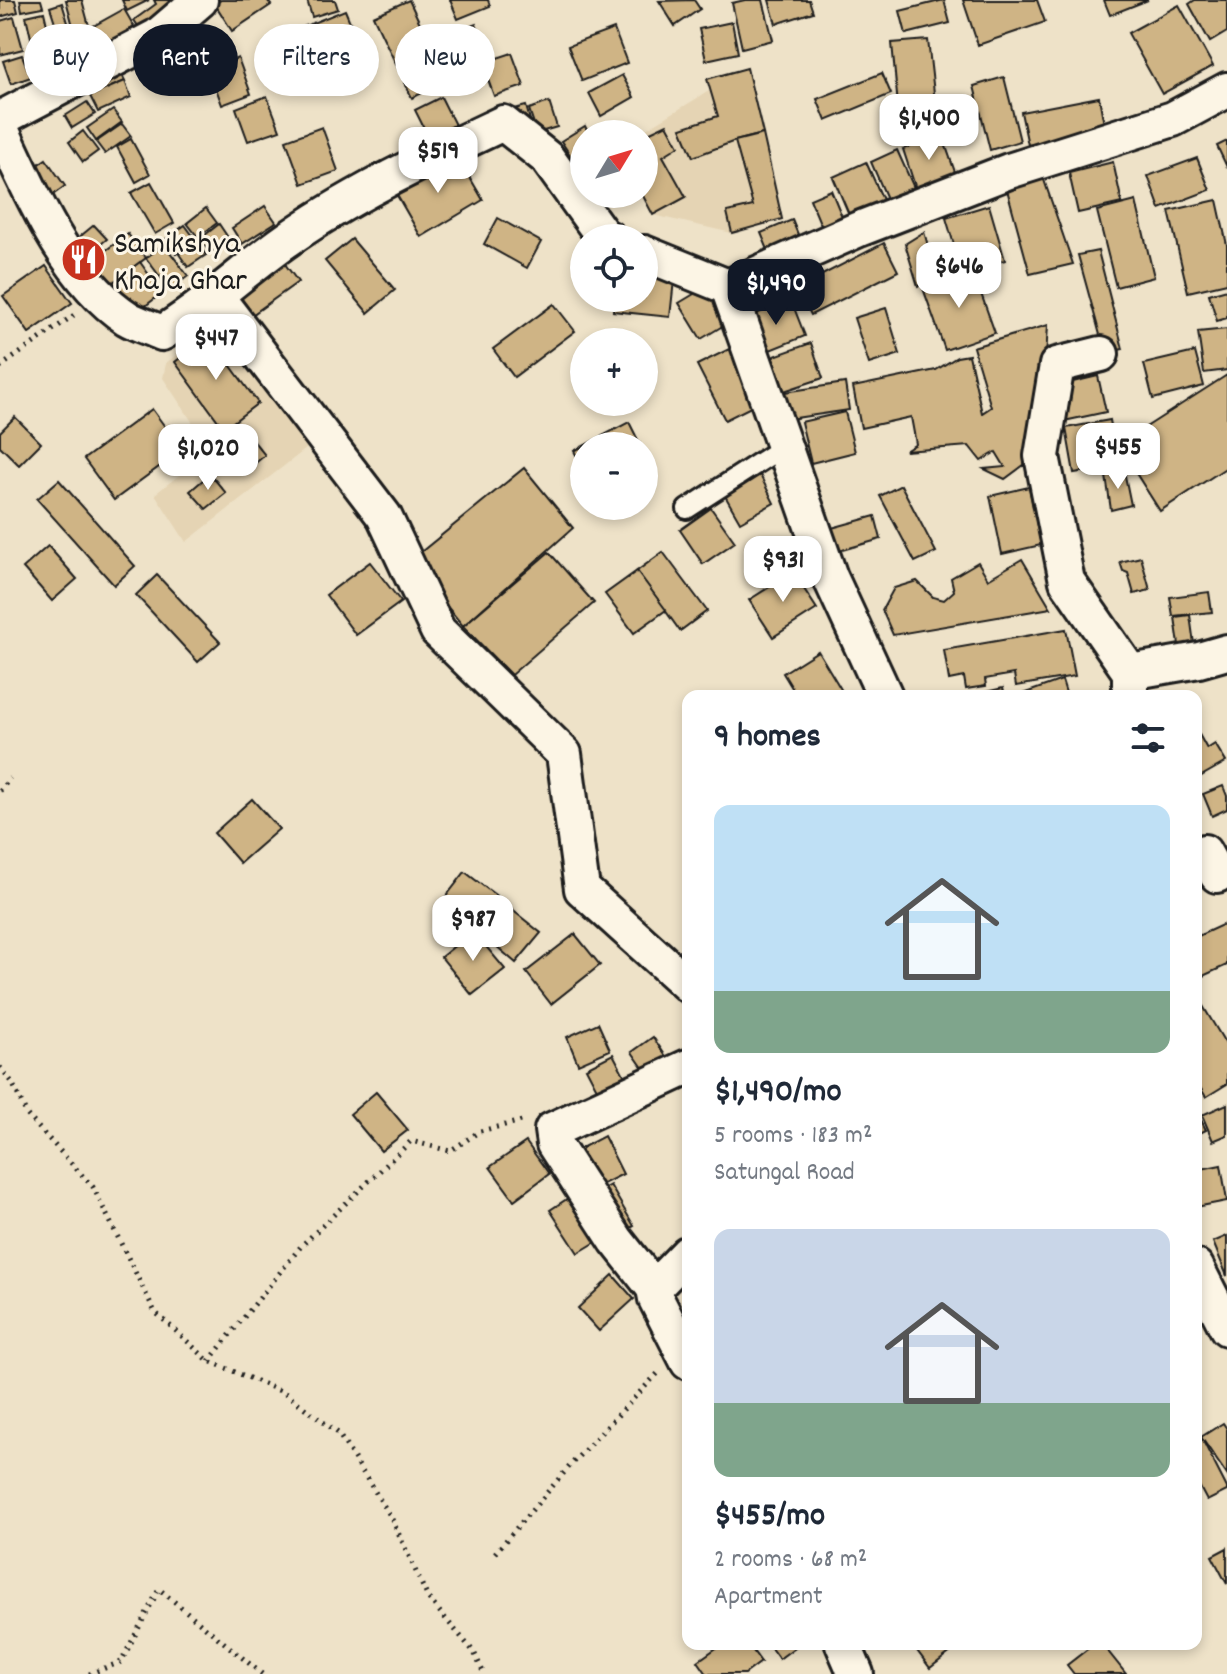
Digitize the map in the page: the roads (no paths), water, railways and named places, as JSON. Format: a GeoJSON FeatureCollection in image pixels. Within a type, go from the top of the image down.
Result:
{"type":"FeatureCollection","features":[{"type":"Feature","properties":{"kind":"street"},"geometry":{"type":"LineString","coordinates":[[0,119],[158,36],[200,0]]}},
{"type":"Feature","properties":{"kind":"street"},"geometry":{"type":"LineString","coordinates":[[658,259],[728,287],[859,229],[1009,171],[1173,119],[1227,90]]}},
{"type":"Feature","properties":{"kind":"street"},"geometry":{"type":"LineString","coordinates":[[0,127],[57,242],[101,296],[129,319],[162,333],[282,243],[393,176],[503,123],[547,158],[594,224]]}},
{"type":"Feature","properties":{"kind":"street"},"geometry":{"type":"LineString","coordinates":[[728,287],[830,577],[882,690]]}},
{"type":"Feature","properties":{"kind":"street"},"geometry":{"type":"LineString","coordinates":[[215,295],[384,516],[438,631],[564,754],[582,889],[682,980]]}},
{"type":"Feature","properties":{"kind":"street"},"geometry":{"type":"LineString","coordinates":[[1101,354],[1057,365],[1042,456],[1067,581],[1130,684],[1227,652]]}},
{"type":"Feature","properties":{"kind":"street"},"geometry":{"type":"LineString","coordinates":[[682,1070],[552,1130],[554,1144],[608,1228],[654,1288],[656,1299],[682,1352]]}},
{"type":"Feature","properties":{"kind":"street"},"geometry":{"type":"LineString","coordinates":[[654,1288],[682,1259]]}},
{"type":"Feature","properties":{"kind":"street"},"geometry":{"type":"LineString","coordinates":[[1202,1279],[1227,1328]]}},
{"type":"Feature","properties":{"kind":"street"},"geometry":{"type":"LineString","coordinates":[[846,1650],[856,1674]]}},
{"type":"Feature","properties":{"kind":"lane"},"geometry":{"type":"LineString","coordinates":[[687,509],[783,447]]}},
{"type":"Feature","properties":{"kind":"place","name":"Samikshya Khaja Ghar"},"geometry":{"type":"Point","coordinates":[83,259]}}]}
